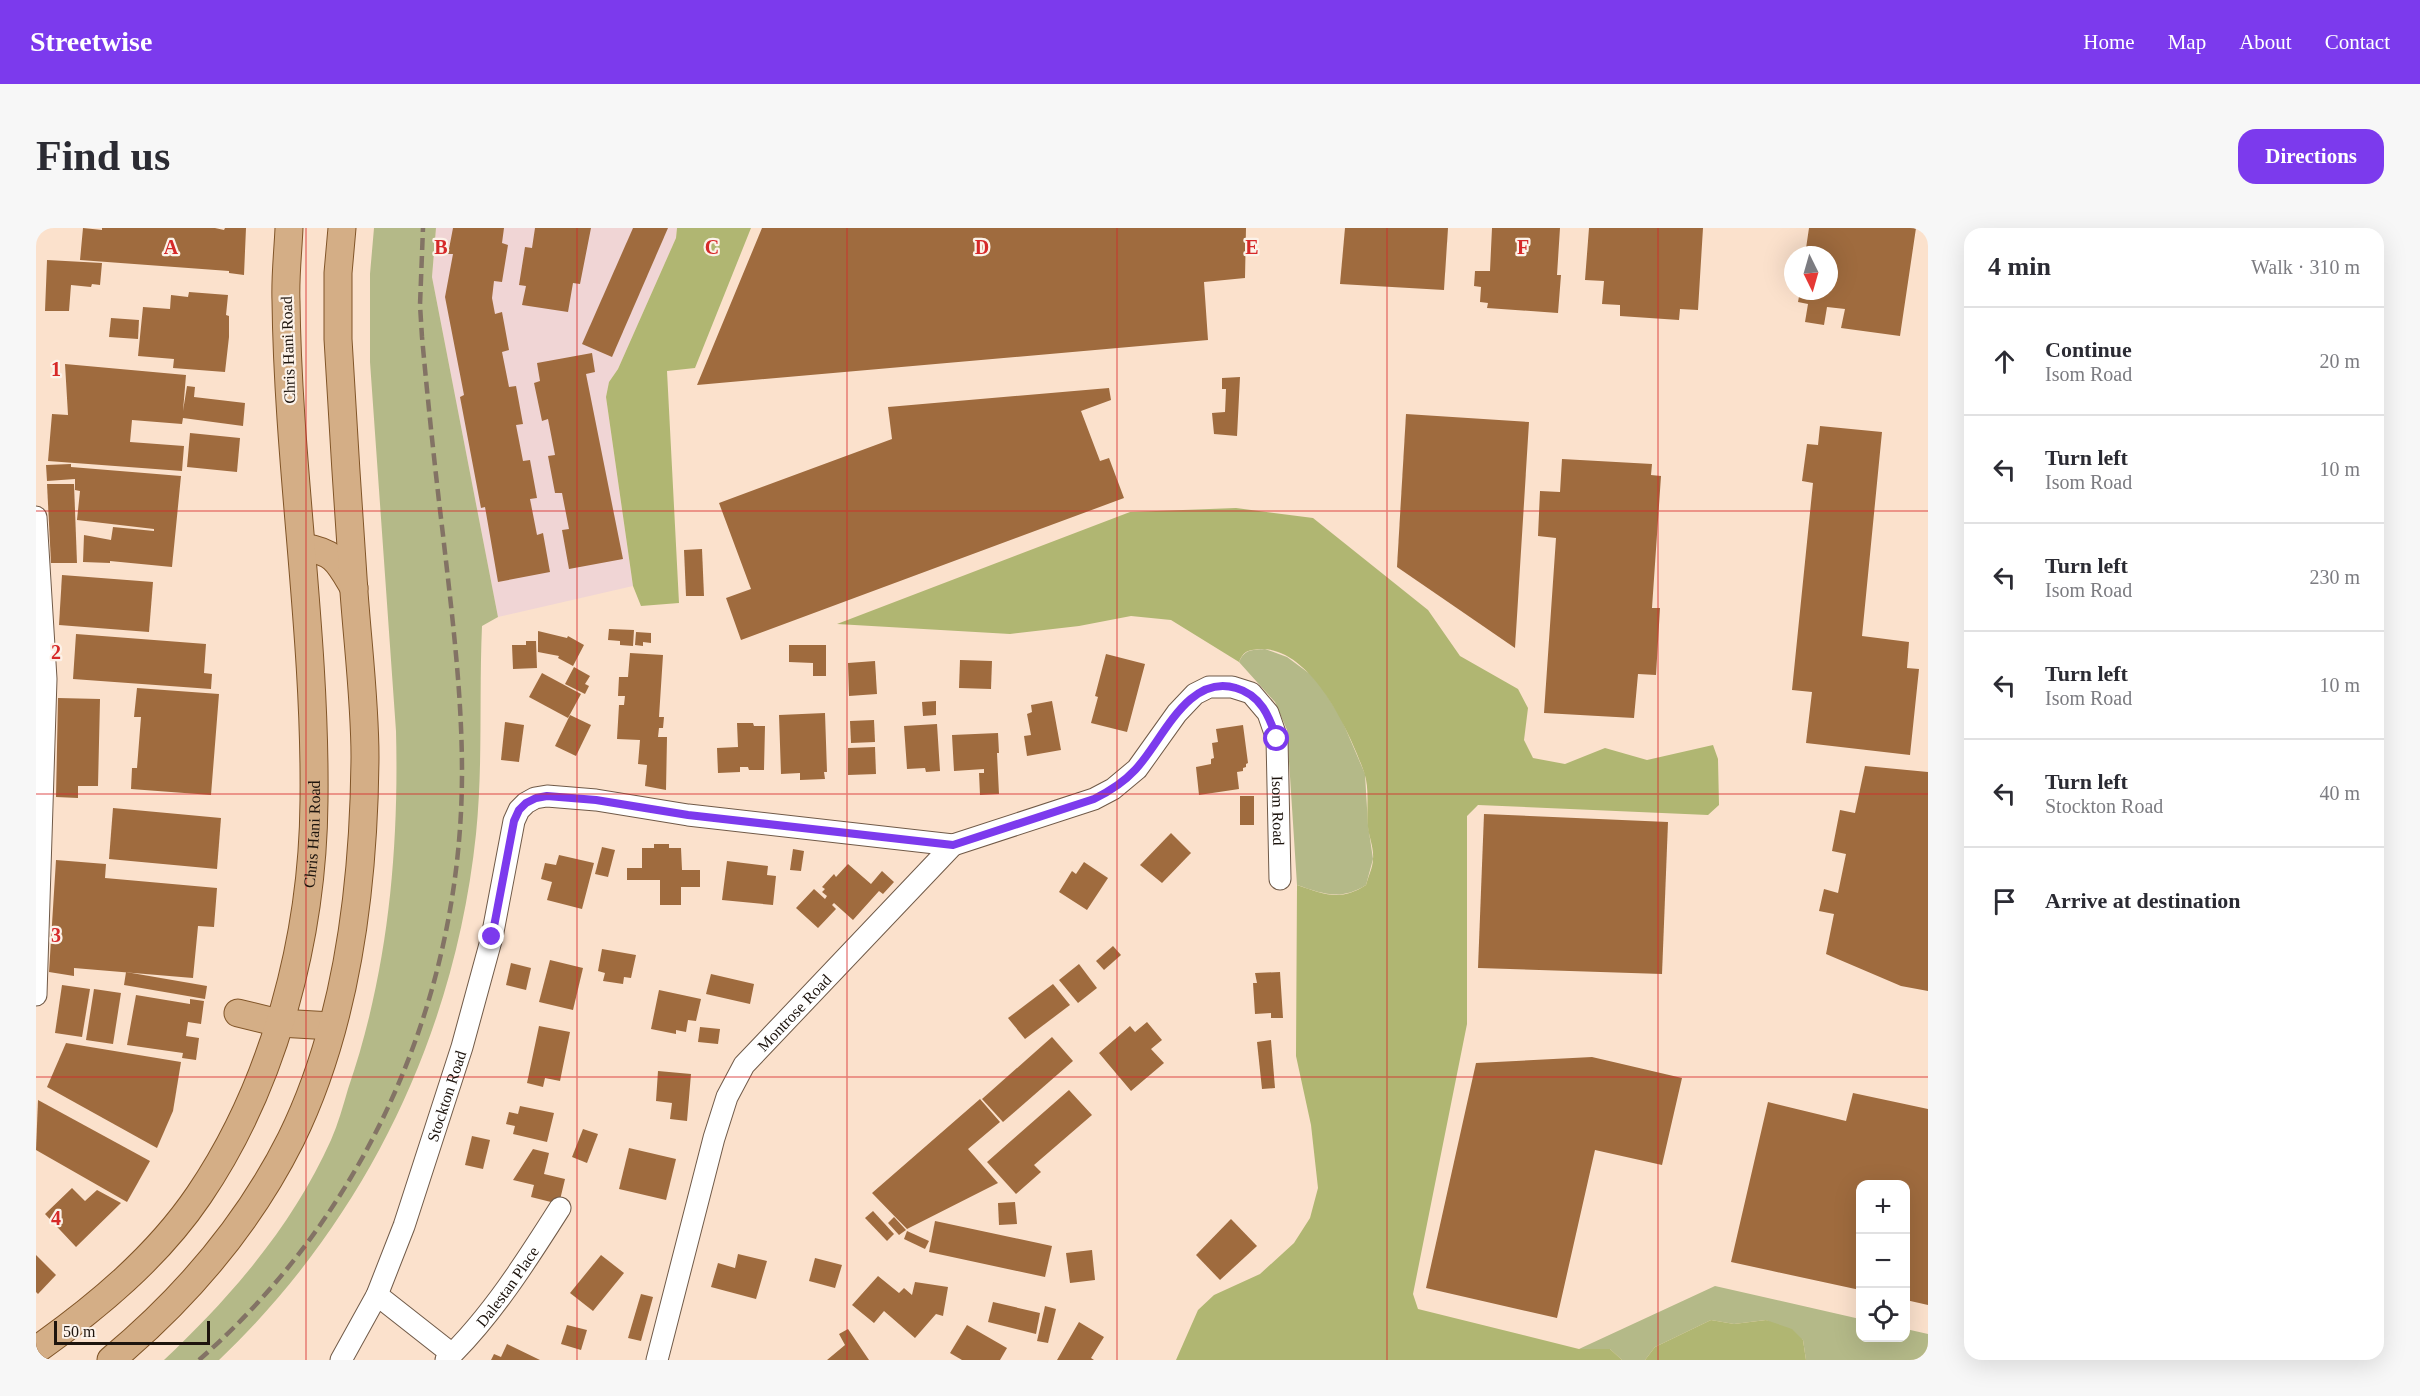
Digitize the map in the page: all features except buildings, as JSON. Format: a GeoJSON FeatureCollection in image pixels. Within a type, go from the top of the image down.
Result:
{"type":"FeatureCollection","features":[{"type":"Feature","properties":{"kind":"main road","name":"Chris Hani Road"},"geometry":{"type":"LineString","coordinates":[[36,1350],[124,1280],[157,1246],[198,1197],[226,1151],[249,1105],[267,1062],[294,970],[308,888],[314,803],[303,547],[288,381],[286,297],[289,228]]}},
{"type":"Feature","properties":{"kind":"main road"},"geometry":{"type":"LineString","coordinates":[[111,1360],[150,1327],[206,1268],[260,1193],[291,1139],[311,1090],[332,1026],[352,939],[363,838],[365,754],[338,339],[338,273],[342,228]]}},
{"type":"Feature","properties":{"kind":"main road"},"geometry":{"type":"LineString","coordinates":[[303,547],[323,550],[338,562],[354,588]]}},
{"type":"Feature","properties":{"kind":"main road"},"geometry":{"type":"LineString","coordinates":[[238,1013],[279,1023],[332,1026]]}},
{"type":"Feature","properties":{"kind":"street"},"geometry":{"type":"LineString","coordinates":[[36,517],[46,679],[36,995]]}},
{"type":"Feature","properties":{"kind":"street","name":"Isom Road"},"geometry":{"type":"LineString","coordinates":[[514,821],[519,810],[526,803],[547,796],[596,800],[688,815],[953,845],[1094,799],[1113,789],[1137,769],[1177,713],[1196,694],[1209,687],[1232,687],[1251,693],[1268,713],[1277,739],[1280,879]]}},
{"type":"Feature","properties":{"kind":"street","name":"Stockton Road"},"geometry":{"type":"LineString","coordinates":[[341,1360],[377,1295],[404,1226],[462,1047],[492,937],[514,821]]}},
{"type":"Feature","properties":{"kind":"street","name":"Montrose Road"},"geometry":{"type":"LineString","coordinates":[[657,1360],[696,1216],[714,1138],[727,1097],[744,1065],[953,845]]}},
{"type":"Feature","properties":{"kind":"street","name":"Dalestan Place"},"geometry":{"type":"LineString","coordinates":[[449,1357],[483,1318],[530,1255],[560,1208]]}},
{"type":"Feature","properties":{"kind":"street"},"geometry":{"type":"LineString","coordinates":[[377,1295],[449,1357]]}},
{"type":"Feature","properties":{"kind":"shaded area"},"geometry":{"type":"Polygon","coordinates":[[[436,228],[677,228],[676,238],[618,369],[609,382],[606,397],[633,586],[498,617],[432,277],[436,228]]]}},
{"type":"Feature","properties":{"kind":"green space"},"geometry":{"type":"Polygon","coordinates":[[[374,228],[436,228],[432,277],[498,617],[482,626],[478,808],[465,909],[448,981],[424,1052],[394,1120],[359,1185],[318,1247],[271,1306],[219,1360],[164,1360],[213,1311],[258,1258],[279,1230],[316,1171],[336,1128],[362,1045],[382,957],[393,867],[396,731],[370,362],[370,274],[374,228]]]}},
{"type":"Feature","properties":{"kind":"green space"},"geometry":{"type":"Polygon","coordinates":[[[677,228],[751,228],[695,368],[667,371],[679,603],[641,606],[633,586],[606,397],[609,382],[618,369],[676,238],[677,228]]]}},
{"type":"Feature","properties":{"kind":"green space"},"geometry":{"type":"Polygon","coordinates":[[[1236,508],[1313,518],[1428,610],[1460,656],[1518,689],[1528,708],[1524,740],[1533,758],[1565,764],[1605,748],[1647,760],[1713,745],[1718,759],[1719,805],[1708,815],[1478,805],[1467,816],[1467,1024],[1413,1294],[1418,1309],[1579,1349],[1610,1349],[1622,1360],[1176,1360],[1198,1310],[1214,1295],[1260,1274],[1294,1243],[1310,1218],[1318,1188],[1311,1125],[1296,1056],[1297,885],[1332,895],[1340,895],[1366,885],[1373,855],[1368,827],[1367,785],[1358,755],[1326,695],[1312,676],[1296,662],[1279,652],[1260,649],[1246,652],[1239,662],[1171,620],[1131,616],[1079,626],[1010,634],[837,624],[1130,512],[1236,508]]]}},
{"type":"Feature","properties":{"kind":"green space"},"geometry":{"type":"Polygon","coordinates":[[[1265,649],[1287,657],[1310,674],[1321,686],[1341,718],[1365,774],[1373,859],[1366,885],[1357,890],[1332,894],[1297,885],[1287,730],[1275,702],[1239,662],[1249,651],[1265,649]]]}},
{"type":"Feature","properties":{"kind":"green space"},"geometry":{"type":"Polygon","coordinates":[[[1715,1286],[1856,1318],[1856,1342],[1910,1342],[1910,1330],[1928,1334],[1928,1360],[1806,1360],[1803,1340],[1766,1320],[1734,1324],[1711,1320],[1655,1347],[1645,1360],[1622,1360],[1610,1349],[1579,1349],[1715,1286]]]}},
{"type":"Feature","properties":{"kind":"green space"},"geometry":{"type":"Polygon","coordinates":[[[1711,1320],[1734,1324],[1766,1320],[1792,1329],[1803,1340],[1806,1360],[1645,1360],[1655,1347],[1711,1320]]]}},
{"type":"Feature","properties":{"kind":"railway"},"geometry":{"type":"LineString","coordinates":[[199,1360],[259,1301],[311,1237],[356,1168],[394,1094],[423,1017],[445,938],[458,856],[462,742],[456,654],[422,337],[420,305],[423,228]]}},
{"type":"Feature","properties":{"kind":"route"},"geometry":{"type":"LineString","coordinates":[[492,937],[514,821],[519,810],[536,798],[547,796],[596,800],[688,815],[953,845],[1094,799],[1113,789],[1137,769],[1177,713],[1196,694],[1209,687],[1232,687],[1251,693],[1268,713],[1277,739]]}}]}
